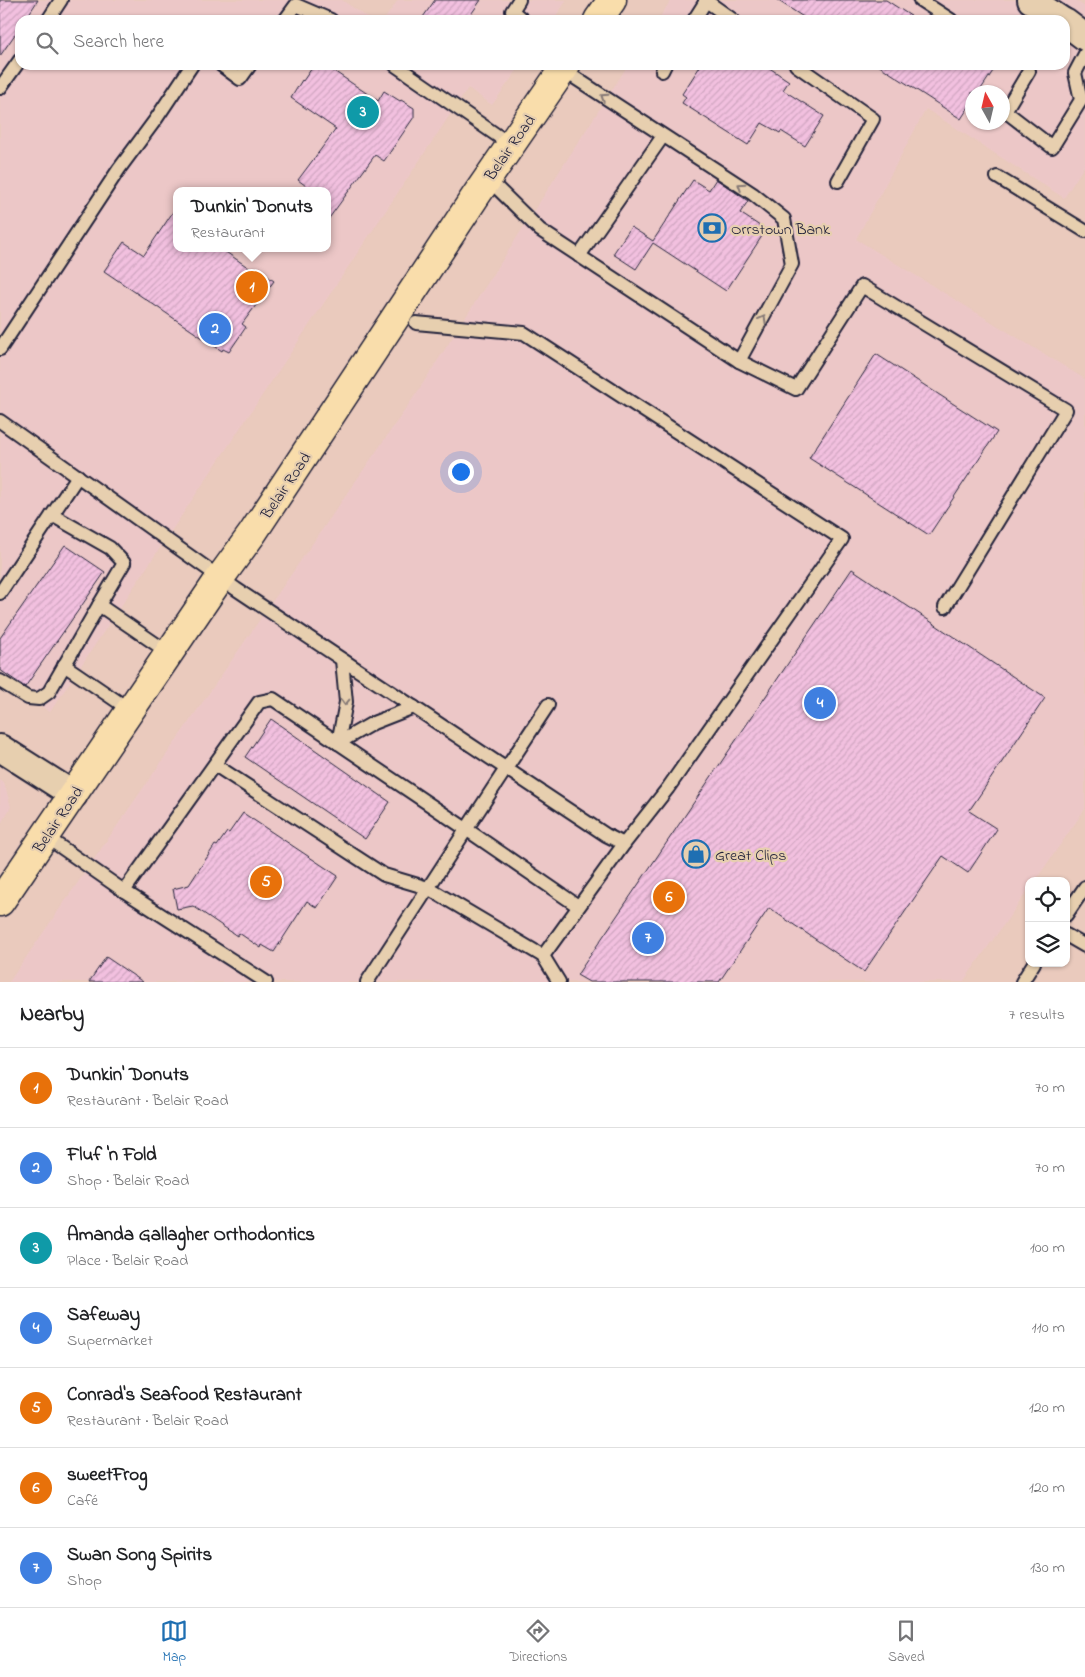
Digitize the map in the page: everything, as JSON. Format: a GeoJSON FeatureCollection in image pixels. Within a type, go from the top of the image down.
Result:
{"type":"FeatureCollection","features":[{"type":"Feature","properties":{"kind":"highway"},"geometry":{"type":"LineString","coordinates":[[602,15],[612,0]]}},
{"type":"Feature","properties":{"kind":"highway","name":"Belair Road"},"geometry":{"type":"LineString","coordinates":[[0,902],[220,578],[252,534],[487,178],[563,70]]}},
{"type":"Feature","properties":{"kind":"street"},"geometry":{"type":"LineString","coordinates":[[1031,0],[1053,15]]}},
{"type":"Feature","properties":{"kind":"street"},"geometry":{"type":"LineString","coordinates":[[0,748],[74,795]]}},
{"type":"Feature","properties":{"kind":"lane"},"geometry":{"type":"LineString","coordinates":[[51,15],[61,0]]}},
{"type":"Feature","properties":{"kind":"lane"},"geometry":{"type":"LineString","coordinates":[[517,15],[512,11],[519,0]]}},
{"type":"Feature","properties":{"kind":"lane"},"geometry":{"type":"LineString","coordinates":[[697,15],[705,0],[726,15]]}},
{"type":"Feature","properties":{"kind":"lane"},"geometry":{"type":"LineString","coordinates":[[920,0],[943,15]]}},
{"type":"Feature","properties":{"kind":"lane"},"geometry":{"type":"LineString","coordinates":[[289,15],[296,6],[321,15]]}},
{"type":"Feature","properties":{"kind":"lane"},"geometry":{"type":"LineString","coordinates":[[1026,70],[1005,111],[1052,147],[1081,100],[1074,73],[1085,54]]}},
{"type":"Feature","properties":{"kind":"lane"},"geometry":{"type":"LineString","coordinates":[[0,88],[15,67]]}},
{"type":"Feature","properties":{"kind":"lane"},"geometry":{"type":"LineString","coordinates":[[0,349],[114,177],[189,70]]}},
{"type":"Feature","properties":{"kind":"lane"},"geometry":{"type":"LineString","coordinates":[[228,70],[240,79],[246,70]]}},
{"type":"Feature","properties":{"kind":"lane"},"geometry":{"type":"LineString","coordinates":[[402,70],[511,145]]}},
{"type":"Feature","properties":{"kind":"lane"},"geometry":{"type":"LineString","coordinates":[[567,70],[663,136],[753,194],[784,219],[792,264],[739,362]]}},
{"type":"Feature","properties":{"kind":"lane"},"geometry":{"type":"LineString","coordinates":[[803,70],[873,119],[838,181]]}},
{"type":"Feature","properties":{"kind":"lane"},"geometry":{"type":"LineString","coordinates":[[579,256],[663,136]]}},
{"type":"Feature","properties":{"kind":"lane"},"geometry":{"type":"LineString","coordinates":[[996,177],[1085,231]]}},
{"type":"Feature","properties":{"kind":"lane"},"geometry":{"type":"LineString","coordinates":[[487,178],[540,230],[739,362],[796,389],[862,286],[1066,410],[945,607]]}},
{"type":"Feature","properties":{"kind":"lane"},"geometry":{"type":"LineString","coordinates":[[416,323],[524,333],[842,539],[668,788],[624,844],[542,956]]}},
{"type":"Feature","properties":{"kind":"lane"},"geometry":{"type":"LineString","coordinates":[[0,421],[220,578],[606,834],[624,844]]}},
{"type":"Feature","properties":{"kind":"lane"},"geometry":{"type":"LineString","coordinates":[[0,593],[78,476]]}},
{"type":"Feature","properties":{"kind":"lane"},"geometry":{"type":"LineString","coordinates":[[0,680],[28,698],[39,700],[49,692],[124,563],[110,548],[52,515]]}},
{"type":"Feature","properties":{"kind":"lane"},"geometry":{"type":"LineString","coordinates":[[99,606],[169,653]]}},
{"type":"Feature","properties":{"kind":"lane"},"geometry":{"type":"LineString","coordinates":[[338,743],[346,702],[342,660]]}},
{"type":"Feature","properties":{"kind":"lane"},"geometry":{"type":"LineString","coordinates":[[64,665],[130,710]]}},
{"type":"Feature","properties":{"kind":"lane"},"geometry":{"type":"LineString","coordinates":[[124,891],[259,702],[273,699],[578,906]]}},
{"type":"Feature","properties":{"kind":"lane"},"geometry":{"type":"LineString","coordinates":[[368,982],[548,705]]}},
{"type":"Feature","properties":{"kind":"lane"},"geometry":{"type":"LineString","coordinates":[[338,743],[373,723],[414,707]]}},
{"type":"Feature","properties":{"kind":"lane"},"geometry":{"type":"LineString","coordinates":[[215,765],[384,875],[428,888],[542,956],[559,982]]}},
{"type":"Feature","properties":{"kind":"lane"},"geometry":{"type":"LineString","coordinates":[[45,836],[124,891],[266,982]]}},
{"type":"Feature","properties":{"kind":"lane"},"geometry":{"type":"LineString","coordinates":[[1070,909],[1085,887]]}},
{"type":"Feature","properties":{"kind":"lane"},"geometry":{"type":"LineString","coordinates":[[1070,937],[1085,946]]}},
{"type":"Feature","properties":{"kind":"lane"},"geometry":{"type":"LineString","coordinates":[[1022,982],[1031,967]]}},
{"type":"Feature","properties":{"kind":"shaded area"},"geometry":{"type":"Polygon","coordinates":[[[0,0],[342,0],[364,15],[15,15],[15,70],[517,70],[492,105],[468,88],[50,712],[0,680],[0,0]]]}},
{"type":"Feature","properties":{"kind":"shaded area"},"geometry":{"type":"Polygon","coordinates":[[[398,0],[567,0],[556,15],[388,15],[398,0]]]}},
{"type":"Feature","properties":{"kind":"shaded area"},"geometry":{"type":"Polygon","coordinates":[[[671,0],[1075,0],[1085,7],[1085,165],[1064,198],[926,109],[856,239],[1085,379],[1085,809],[1038,877],[1025,877],[1025,895],[963,982],[9,982],[418,391],[625,70],[1070,70],[1070,15],[661,15],[671,0]]]}},
{"type":"Feature","properties":{"kind":"shaded area"},"geometry":{"type":"Polygon","coordinates":[[[0,780],[4,783],[11,807],[0,825],[0,780]]]}},
{"type":"Feature","properties":{"kind":"building"},"geometry":{"type":"Polygon","coordinates":[[[0,0],[38,0],[28,15],[15,15],[15,34],[0,56],[0,0]]]}},
{"type":"Feature","properties":{"kind":"building"},"geometry":{"type":"Polygon","coordinates":[[[435,0],[481,0],[470,15],[424,15],[435,0]]]}},
{"type":"Feature","properties":{"kind":"building"},"geometry":{"type":"Polygon","coordinates":[[[777,0],[886,0],[909,15],[800,15],[777,0]]]}},
{"type":"Feature","properties":{"kind":"building"},"geometry":{"type":"Polygon","coordinates":[[[311,70],[332,70],[378,101],[384,91],[414,108],[414,117],[384,161],[375,155],[331,216],[331,187],[308,187],[298,180],[336,129],[291,98],[311,70]]]}},
{"type":"Feature","properties":{"kind":"building"},"geometry":{"type":"Polygon","coordinates":[[[698,70],[772,70],[789,81],[783,90],[824,116],[805,146],[781,131],[780,133],[762,123],[748,145],[682,103],[686,97],[682,94],[698,70]]]}},
{"type":"Feature","properties":{"kind":"building"},"geometry":{"type":"Polygon","coordinates":[[[886,70],[994,70],[984,85],[965,85],[965,113],[961,119],[886,70]]]}},
{"type":"Feature","properties":{"kind":"building","name":"Orrstown Bank"},"geometry":{"type":"Polygon","coordinates":[[[716,179],[748,201],[740,213],[766,230],[726,291],[653,243],[636,269],[613,254],[631,227],[653,241],[693,180],[709,190],[716,179]]]}},
{"type":"Feature","properties":{"kind":"building"},"geometry":{"type":"Polygon","coordinates":[[[173,212],[173,252],[226,252],[252,270],[254,267],[274,281],[242,324],[246,327],[229,352],[223,349],[222,351],[104,271],[124,242],[144,255],[173,212]]]}},
{"type":"Feature","properties":{"kind":"building"},"geometry":{"type":"Polygon","coordinates":[[[876,354],[997,432],[929,535],[809,458],[876,354]]]}},
{"type":"Feature","properties":{"kind":"building"},"geometry":{"type":"Polygon","coordinates":[[[65,545],[105,572],[25,687],[0,670],[0,638],[65,545]]]}},
{"type":"Feature","properties":{"kind":"building"},"geometry":{"type":"Polygon","coordinates":[[[852,569],[1045,698],[969,811],[997,829],[968,873],[943,856],[864,972],[769,908],[719,982],[589,982],[577,975],[852,569]]]}},
{"type":"Feature","properties":{"kind":"building"},"geometry":{"type":"Polygon","coordinates":[[[271,719],[390,802],[365,839],[245,757],[271,719]]]}},
{"type":"Feature","properties":{"kind":"building"},"geometry":{"type":"Polygon","coordinates":[[[243,813],[338,876],[317,908],[307,901],[274,952],[262,945],[261,948],[239,933],[237,936],[193,906],[177,909],[173,889],[189,885],[215,845],[217,846],[227,832],[229,833],[243,813]]]}},
{"type":"Feature","properties":{"kind":"building"},"geometry":{"type":"Polygon","coordinates":[[[106,957],[143,982],[89,982],[106,957]]]}},
{"type":"Feature","properties":{"kind":"place","name":"Amanda Gallagher Orthodontics"},"geometry":{"type":"Point","coordinates":[363,112]}},
{"type":"Feature","properties":{"kind":"place","name":"Orrstown Bank"},"geometry":{"type":"Point","coordinates":[712,228]}},
{"type":"Feature","properties":{"kind":"place","name":"Dunkin' Donuts"},"geometry":{"type":"Point","coordinates":[252,287]}},
{"type":"Feature","properties":{"kind":"place","name":"Fluf 'n Fold"},"geometry":{"type":"Point","coordinates":[215,329]}},
{"type":"Feature","properties":{"kind":"place","name":"Safeway"},"geometry":{"type":"Point","coordinates":[820,703]}},
{"type":"Feature","properties":{"kind":"place","name":"Great Clips"},"geometry":{"type":"Point","coordinates":[696,854]}},
{"type":"Feature","properties":{"kind":"place","name":"Conrad's Seafood Restaurant"},"geometry":{"type":"Point","coordinates":[266,882]}},
{"type":"Feature","properties":{"kind":"place","name":"sweetFrog"},"geometry":{"type":"Point","coordinates":[669,897]}},
{"type":"Feature","properties":{"kind":"place","name":"Swan Song Spirits"},"geometry":{"type":"Point","coordinates":[648,938]}}]}
